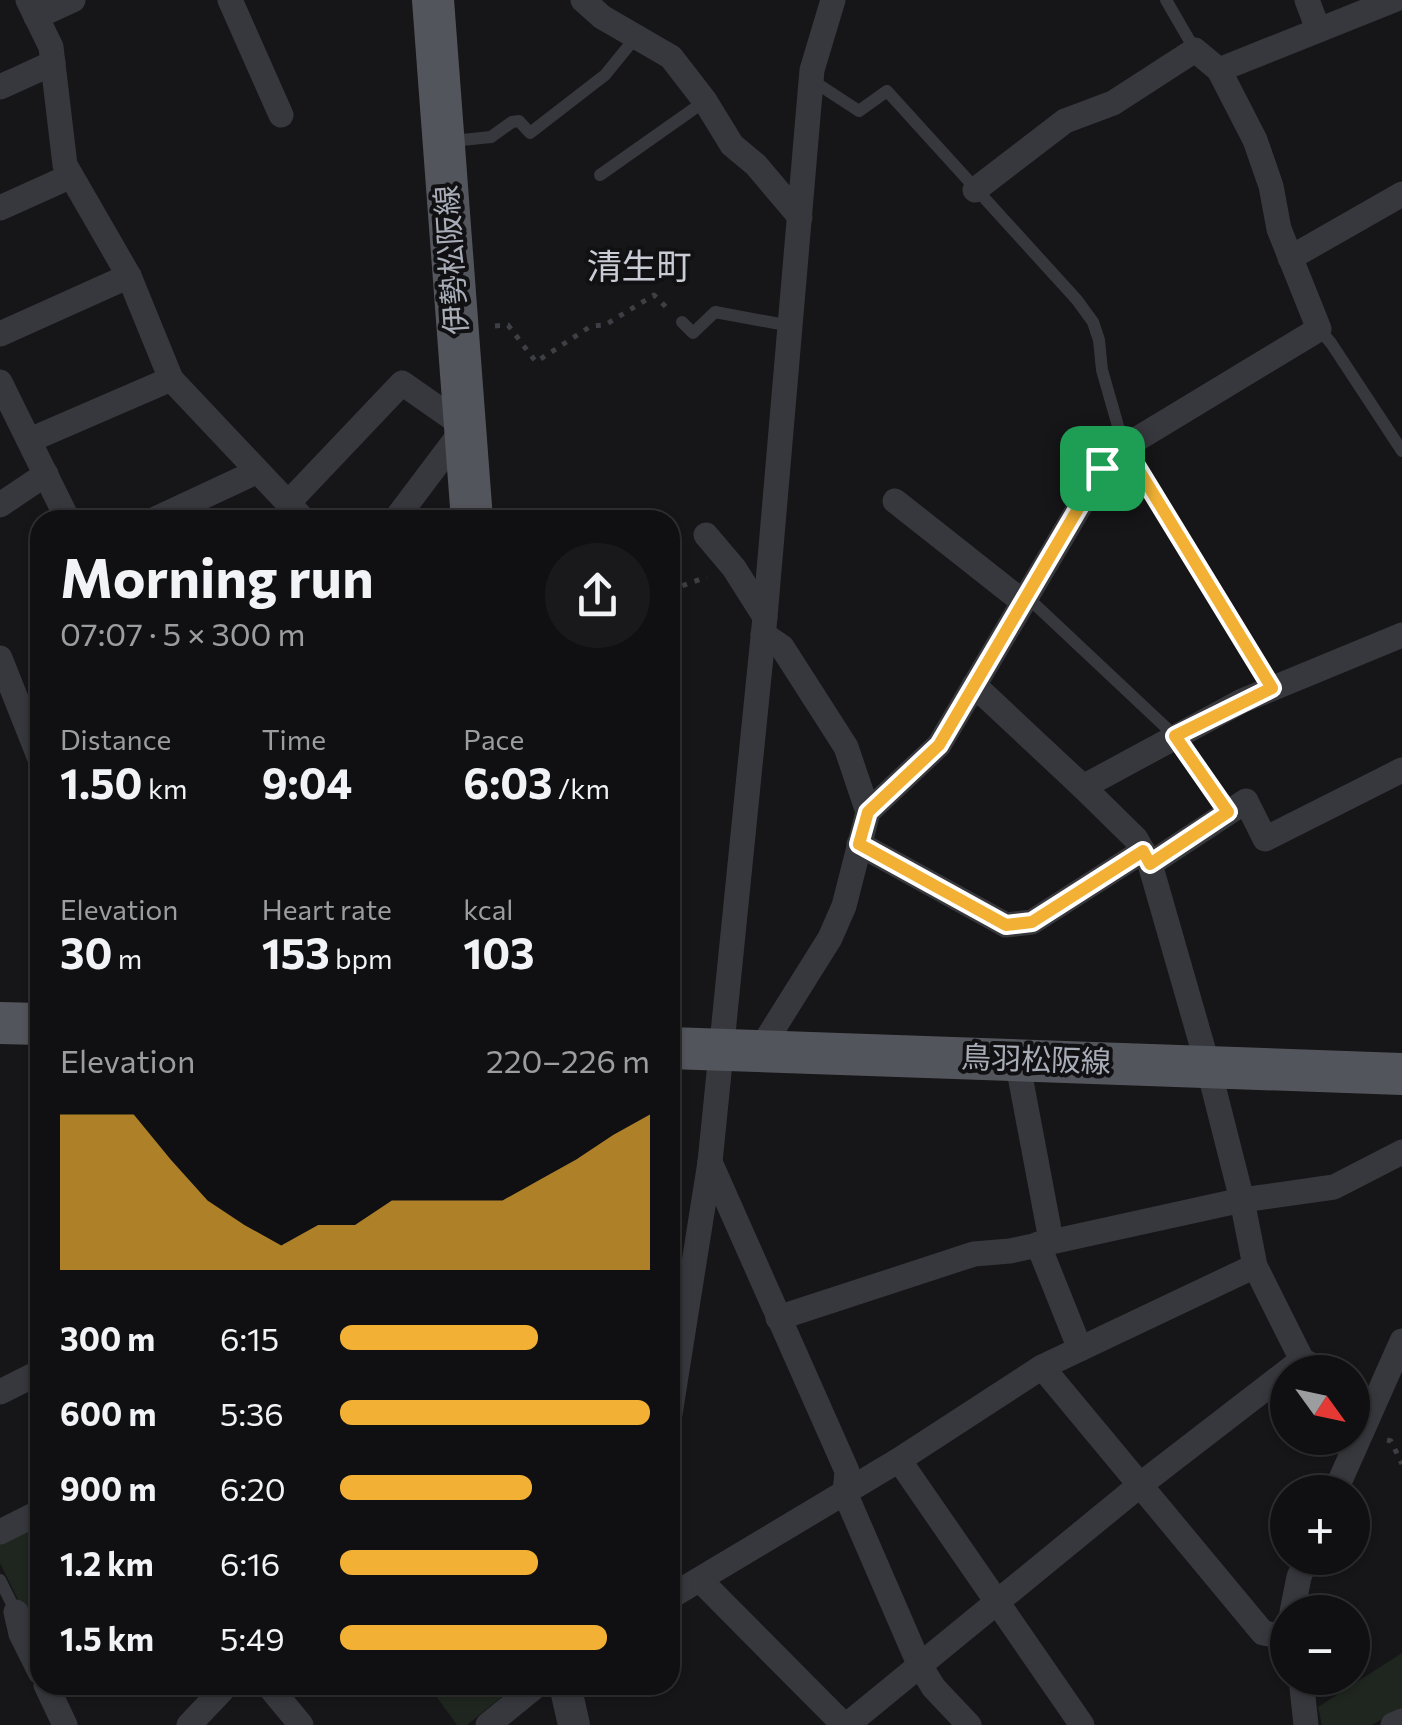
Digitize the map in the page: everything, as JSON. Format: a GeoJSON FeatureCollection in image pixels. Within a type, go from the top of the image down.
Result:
{"type":"FeatureCollection","features":[{"type":"Feature","properties":{"kind":"main road","name":"伊勢松阪線"},"geometry":{"type":"LineString","coordinates":[[433,0],[471,510]]}},
{"type":"Feature","properties":{"kind":"main road"},"geometry":{"type":"LineString","coordinates":[[0,1023],[30,1024]]}},
{"type":"Feature","properties":{"kind":"main road","name":"鳥羽松阪線"},"geometry":{"type":"LineString","coordinates":[[680,1048],[1402,1074]]}},
{"type":"Feature","properties":{"kind":"street"},"geometry":{"type":"LineString","coordinates":[[73,0],[32,9],[51,47],[65,165],[130,276],[171,378],[294,510]]}},
{"type":"Feature","properties":{"kind":"street"},"geometry":{"type":"LineString","coordinates":[[230,0],[281,115]]}},
{"type":"Feature","properties":{"kind":"street"},"geometry":{"type":"LineString","coordinates":[[583,0],[602,18],[672,57],[732,145],[756,164],[800,216]]}},
{"type":"Feature","properties":{"kind":"street"},"geometry":{"type":"LineString","coordinates":[[680,1351],[710,1162],[740,1049],[764,625],[812,70],[833,0]]}},
{"type":"Feature","properties":{"kind":"street"},"geometry":{"type":"LineString","coordinates":[[1307,0],[1318,29]]}},
{"type":"Feature","properties":{"kind":"street"},"geometry":{"type":"LineString","coordinates":[[1218,70],[1394,0]]}},
{"type":"Feature","properties":{"kind":"street"},"geometry":{"type":"LineString","coordinates":[[740,1049],[830,938],[844,906],[868,812],[939,745],[1102,468],[1124,446],[1318,329],[1290,258],[1255,140],[1218,70],[1196,50],[1113,102],[1065,121],[974,190]]}},
{"type":"Feature","properties":{"kind":"street"},"geometry":{"type":"LineString","coordinates":[[0,87],[53,63]]}},
{"type":"Feature","properties":{"kind":"street"},"geometry":{"type":"LineString","coordinates":[[0,208],[71,176]]}},
{"type":"Feature","properties":{"kind":"street"},"geometry":{"type":"LineString","coordinates":[[1290,258],[1402,194]]}},
{"type":"Feature","properties":{"kind":"street"},"geometry":{"type":"LineString","coordinates":[[0,334],[130,276]]}},
{"type":"Feature","properties":{"kind":"street"},"geometry":{"type":"LineString","coordinates":[[30,440],[171,378]]}},
{"type":"Feature","properties":{"kind":"street"},"geometry":{"type":"LineString","coordinates":[[0,382],[63,510]]}},
{"type":"Feature","properties":{"kind":"street"},"geometry":{"type":"LineString","coordinates":[[298,510],[402,382],[465,427],[403,510]]}},
{"type":"Feature","properties":{"kind":"street"},"geometry":{"type":"LineString","coordinates":[[174,510],[256,472]]}},
{"type":"Feature","properties":{"kind":"street"},"geometry":{"type":"LineString","coordinates":[[3,495],[46,474]]}},
{"type":"Feature","properties":{"kind":"street"},"geometry":{"type":"LineString","coordinates":[[895,501],[1024,599]]}},
{"type":"Feature","properties":{"kind":"street"},"geometry":{"type":"LineString","coordinates":[[706,534],[734,568],[764,625],[782,646],[846,747],[868,812]]}},
{"type":"Feature","properties":{"kind":"street"},"geometry":{"type":"LineString","coordinates":[[1083,787],[1272,688],[1402,635]]}},
{"type":"Feature","properties":{"kind":"street"},"geometry":{"type":"LineString","coordinates":[[0,658],[30,734]]}},
{"type":"Feature","properties":{"kind":"street"},"geometry":{"type":"LineString","coordinates":[[974,686],[1136,839],[1147,858],[1208,1066],[1255,1266],[1307,1355]]}},
{"type":"Feature","properties":{"kind":"street"},"geometry":{"type":"LineString","coordinates":[[859,844],[1006,925],[1032,922],[1246,801],[1265,839],[1402,770]]}},
{"type":"Feature","properties":{"kind":"street"},"geometry":{"type":"LineString","coordinates":[[1017,1060],[1044,1242],[1080,1349]]}},
{"type":"Feature","properties":{"kind":"street"},"geometry":{"type":"LineString","coordinates":[[778,1318],[974,1254],[1010,1251],[1242,1200],[1334,1187],[1402,1152]]}},
{"type":"Feature","properties":{"kind":"street"},"geometry":{"type":"LineString","coordinates":[[710,1162],[847,1471],[845,1493],[919,1664],[934,1688],[969,1725]]}},
{"type":"Feature","properties":{"kind":"street"},"geometry":{"type":"LineString","coordinates":[[680,1592],[899,1460],[1042,1367],[1255,1266]]}},
{"type":"Feature","properties":{"kind":"street"},"geometry":{"type":"LineString","coordinates":[[1370,1386],[1402,1341]]}},
{"type":"Feature","properties":{"kind":"street"},"geometry":{"type":"LineString","coordinates":[[1042,1367],[1263,1633],[1270,1634]]}},
{"type":"Feature","properties":{"kind":"street"},"geometry":{"type":"LineString","coordinates":[[0,1392],[30,1377]]}},
{"type":"Feature","properties":{"kind":"street"},"geometry":{"type":"LineString","coordinates":[[701,1581],[846,1725],[1140,1485],[1270,1396]]}},
{"type":"Feature","properties":{"kind":"street"},"geometry":{"type":"LineString","coordinates":[[899,1460],[1082,1725]]}},
{"type":"Feature","properties":{"kind":"street"},"geometry":{"type":"LineString","coordinates":[[0,1532],[30,1517]]}},
{"type":"Feature","properties":{"kind":"street"},"geometry":{"type":"LineString","coordinates":[[12,1629],[30,1657]]}},
{"type":"Feature","properties":{"kind":"street"},"geometry":{"type":"LineString","coordinates":[[49,1695],[59,1723]]}},
{"type":"Feature","properties":{"kind":"street"},"geometry":{"type":"LineString","coordinates":[[190,1725],[218,1695]]}},
{"type":"Feature","properties":{"kind":"street"},"geometry":{"type":"LineString","coordinates":[[276,1695],[301,1725]]}},
{"type":"Feature","properties":{"kind":"street"},"geometry":{"type":"LineString","coordinates":[[488,1725],[525,1695]]}},
{"type":"Feature","properties":{"kind":"street"},"geometry":{"type":"LineString","coordinates":[[568,1695],[574,1725]]}},
{"type":"Feature","properties":{"kind":"street"},"geometry":{"type":"LineString","coordinates":[[1303,1695],[1306,1725]]}},
{"type":"Feature","properties":{"kind":"street"},"geometry":{"type":"LineString","coordinates":[[1393,1725],[1402,1720]]}},
{"type":"Feature","properties":{"kind":"lane"},"geometry":{"type":"LineString","coordinates":[[1166,0],[1196,50]]}},
{"type":"Feature","properties":{"kind":"lane"},"geometry":{"type":"LineString","coordinates":[[443,142],[491,136],[519,121],[530,133],[605,74],[636,37]]}},
{"type":"Feature","properties":{"kind":"lane"},"geometry":{"type":"LineString","coordinates":[[812,81],[859,111],[887,92],[1046,264],[1092,322],[1124,446],[1272,688]]}},
{"type":"Feature","properties":{"kind":"lane"},"geometry":{"type":"LineString","coordinates":[[600,176],[705,101]]}},
{"type":"Feature","properties":{"kind":"lane"},"geometry":{"type":"LineString","coordinates":[[682,322],[692,333],[715,312],[791,326]]}},
{"type":"Feature","properties":{"kind":"lane"},"geometry":{"type":"LineString","coordinates":[[1318,329],[1402,450]]}},
{"type":"Feature","properties":{"kind":"lane"},"geometry":{"type":"LineString","coordinates":[[1024,599],[1175,736],[1228,812]]}},
{"type":"Feature","properties":{"kind":"lane"},"geometry":{"type":"LineString","coordinates":[[0,1580],[12,1629]]}},
{"type":"Feature","properties":{"kind":"path"},"geometry":{"type":"LineString","coordinates":[[457,329],[508,325],[536,362],[590,326],[605,325],[654,295],[682,322]]}},
{"type":"Feature","properties":{"kind":"path"},"geometry":{"type":"LineString","coordinates":[[680,587],[734,568]]}},
{"type":"Feature","properties":{"kind":"shaded area"},"geometry":{"type":"Polygon","coordinates":[[[30,1524],[30,1624],[0,1563],[0,1537],[30,1524]]]}},
{"type":"Feature","properties":{"kind":"shaded area"},"geometry":{"type":"Polygon","coordinates":[[[1402,1653],[1402,1709],[1371,1725],[1322,1725],[1318,1707],[1337,1695],[1370,1695],[1370,1674],[1402,1653]]]}},
{"type":"Feature","properties":{"kind":"shaded area"},"geometry":{"type":"Polygon","coordinates":[[[435,1695],[504,1695],[467,1725],[457,1725],[435,1695]]]}},
{"type":"Feature","properties":{"kind":"district","name":"清生町"},"geometry":{"type":"Point","coordinates":[639,267]}},
{"type":"Feature","properties":{"kind":"route"},"geometry":{"type":"LineString","coordinates":[[1124,446],[1272,688],[1175,736],[1228,812],[1150,864],[1143,851],[1032,922],[1006,925],[859,844],[868,812],[939,745],[1102,468],[1124,446]]}}]}
